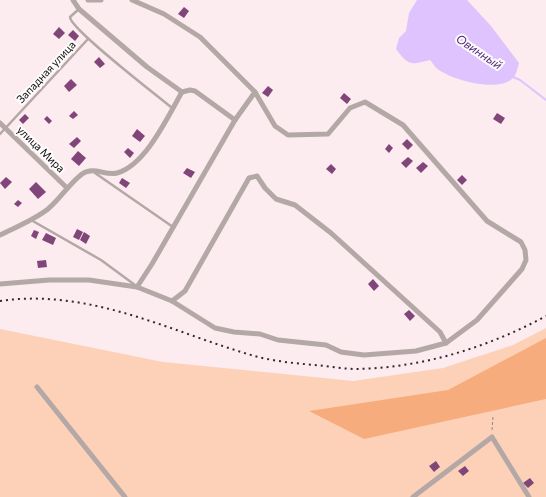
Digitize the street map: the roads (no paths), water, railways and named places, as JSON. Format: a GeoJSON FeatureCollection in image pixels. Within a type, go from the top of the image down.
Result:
{"type":"FeatureCollection","features":[{"type":"Feature","properties":{"kind":"street"},"geometry":{"type":"LineString","coordinates":[[73,0],[79,9],[147,67],[182,92]]}},
{"type":"Feature","properties":{"kind":"street"},"geometry":{"type":"LineString","coordinates":[[88,0],[101,0]]}},
{"type":"Feature","properties":{"kind":"street"},"geometry":{"type":"LineString","coordinates":[[0,284],[49,280],[89,280],[137,287],[172,301],[215,328],[234,332],[260,334],[278,340],[326,345],[341,352],[364,355],[416,351],[446,342],[477,320],[522,269],[526,260],[525,250],[521,242],[487,221],[403,125],[364,102],[350,108],[328,134],[288,135],[275,126],[255,92],[200,37],[164,14],[132,0]]}},
{"type":"Feature","properties":{"kind":"street"},"geometry":{"type":"LineString","coordinates":[[0,235],[31,220],[49,208],[67,188],[83,174],[92,170],[114,174],[137,163],[158,134],[182,92],[190,90],[195,91],[235,120]]}},
{"type":"Feature","properties":{"kind":"street"},"geometry":{"type":"LineString","coordinates":[[137,287],[174,227],[235,120],[255,92]]}},
{"type":"Feature","properties":{"kind":"street","name":"улица Мира"},"geometry":{"type":"LineString","coordinates":[[0,123],[67,188]]}},
{"type":"Feature","properties":{"kind":"street"},"geometry":{"type":"LineString","coordinates":[[172,301],[185,291],[249,178],[257,176],[265,188],[276,199],[295,204],[331,233],[440,332],[446,342]]}},
{"type":"Feature","properties":{"kind":"street"},"geometry":{"type":"LineString","coordinates":[[37,387],[126,497]]}},
{"type":"Feature","properties":{"kind":"street"},"geometry":{"type":"LineString","coordinates":[[413,497],[492,437],[529,497]]}},
{"type":"Feature","properties":{"kind":"lane"},"geometry":{"type":"LineString","coordinates":[[79,9],[70,18],[70,21],[88,39],[173,108]]}},
{"type":"Feature","properties":{"kind":"lane","name":"Западная улица"},"geometry":{"type":"LineString","coordinates":[[0,134],[88,39]]}},
{"type":"Feature","properties":{"kind":"lane"},"geometry":{"type":"LineString","coordinates":[[92,170],[174,227]]}},
{"type":"Feature","properties":{"kind":"lane"},"geometry":{"type":"LineString","coordinates":[[31,220],[101,260],[137,287]]}},
{"type":"Feature","properties":{"kind":"water"},"geometry":{"type":"Polygon","coordinates":[[[417,0],[467,0],[491,26],[519,63],[514,77],[506,82],[487,85],[454,78],[436,68],[430,60],[410,63],[404,59],[396,49],[399,38],[406,31],[409,13],[417,0]]]}},
{"type":"Feature","properties":{"kind":"waterway","name":"Овинный"},"geometry":{"type":"LineString","coordinates":[[513,77],[520,80],[546,100]]}},
{"type":"Feature","properties":{"kind":"railway"},"geometry":{"type":"LineString","coordinates":[[0,301],[33,299],[65,301],[97,306],[128,314],[259,357],[290,363],[351,369],[406,365],[454,354],[502,337],[546,316]]}}]}
